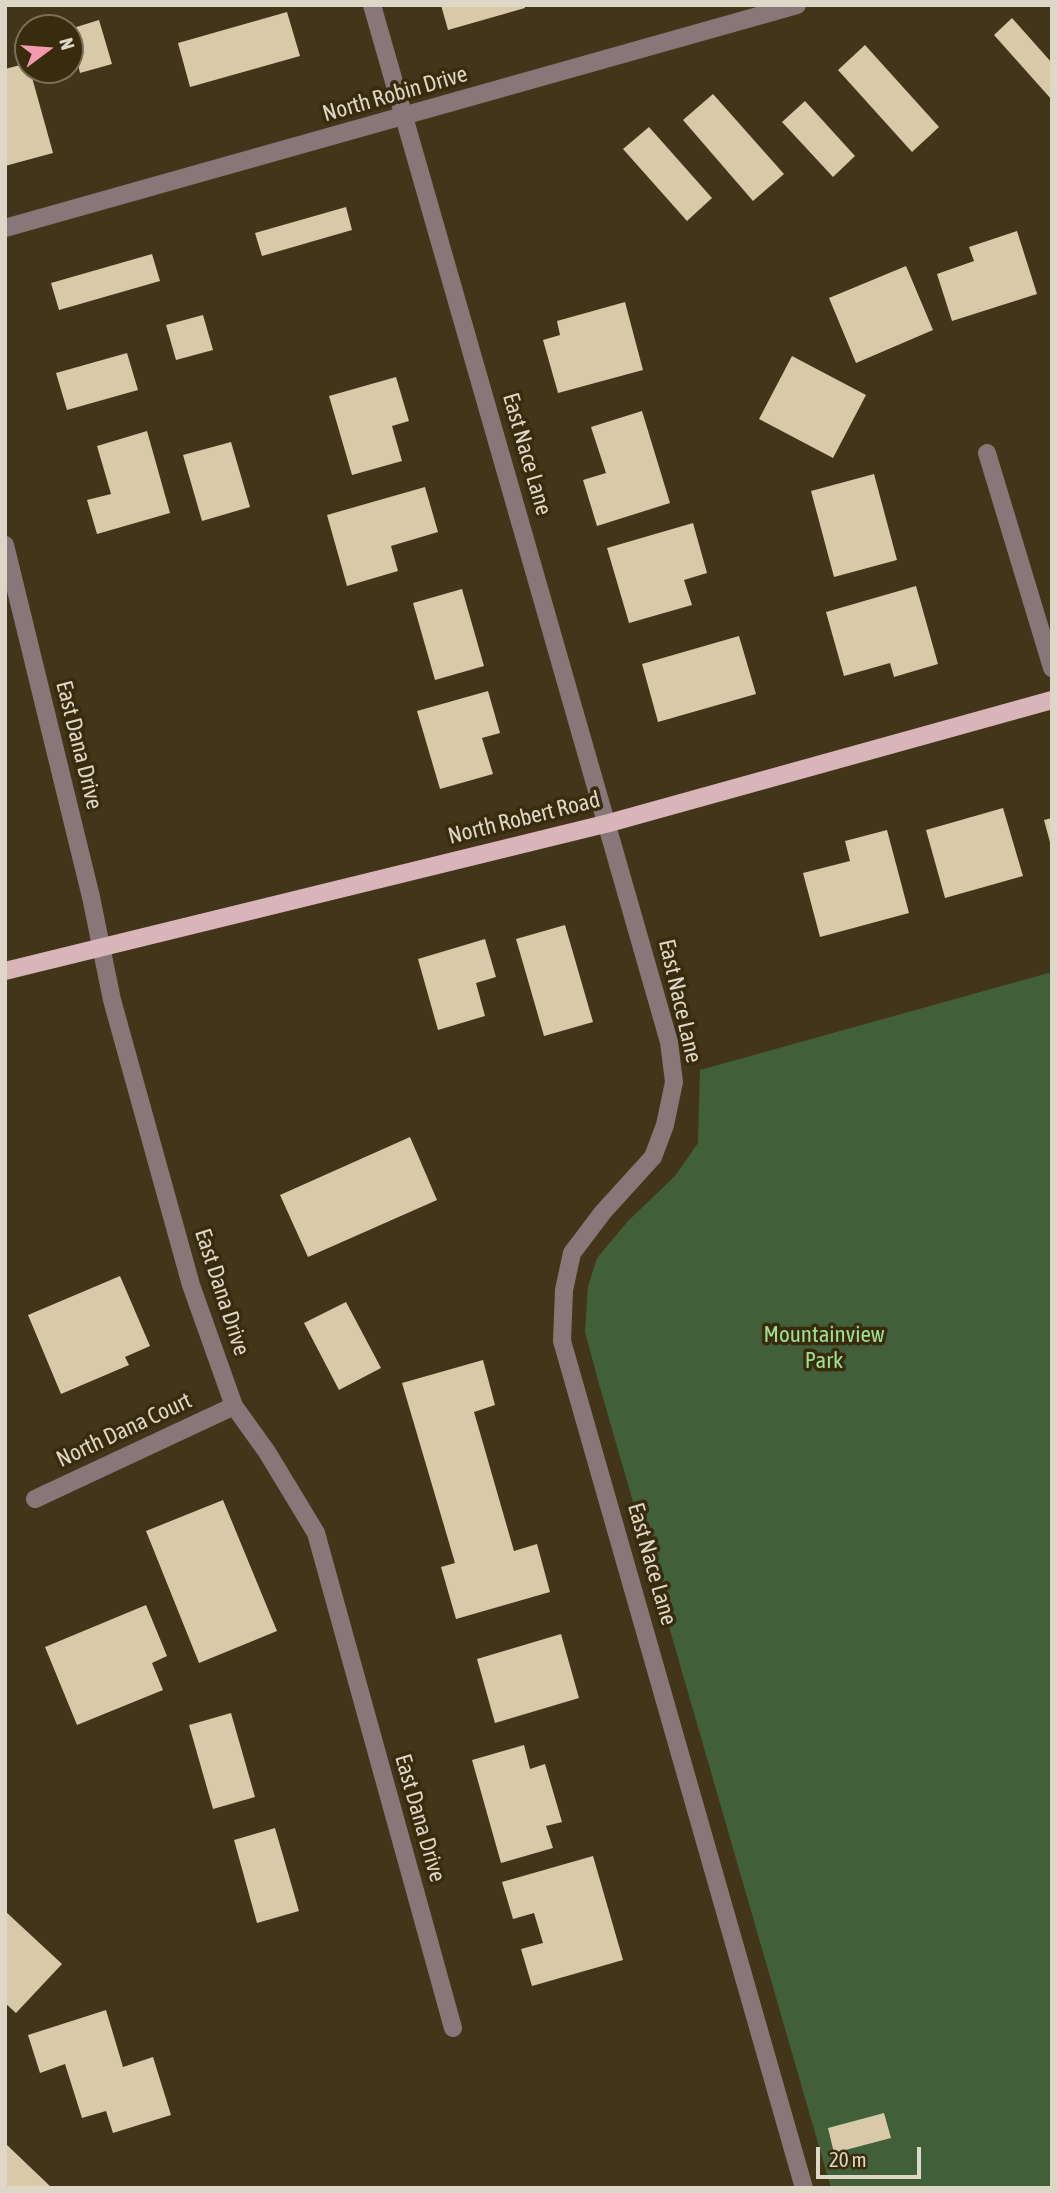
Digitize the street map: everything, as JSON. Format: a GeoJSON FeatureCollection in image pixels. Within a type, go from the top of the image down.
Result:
{"type":"FeatureCollection","features":[{"type":"Feature","properties":{"kind":"main road","name":"North Robert Road"},"geometry":{"type":"LineString","coordinates":[[5,971],[609,823],[1052,700]]}},
{"type":"Feature","properties":{"kind":"street","name":"East Nace Lane"},"geometry":{"type":"LineString","coordinates":[[372,5],[609,823],[669,1042],[674,1082],[665,1125],[653,1157],[603,1212],[572,1253],[564,1290],[562,1341],[804,2188]]}},
{"type":"Feature","properties":{"kind":"street","name":"North Robin Drive"},"geometry":{"type":"LineString","coordinates":[[5,228],[797,5]]}},
{"type":"Feature","properties":{"kind":"street"},"geometry":{"type":"LineString","coordinates":[[987,453],[1052,668]]}},
{"type":"Feature","properties":{"kind":"street","name":"East Dana Drive"},"geometry":{"type":"LineString","coordinates":[[5,545],[112,1000],[191,1285],[234,1406],[267,1452],[316,1533],[453,2028]]}},
{"type":"Feature","properties":{"kind":"street","name":"North Dana Court"},"geometry":{"type":"LineString","coordinates":[[35,1499],[234,1406]]}},
{"type":"Feature","properties":{"kind":"green space","name":"Mountainview Park"},"geometry":{"type":"Polygon","coordinates":[[[1052,972],[1052,2188],[831,2188],[599,1384],[585,1332],[588,1286],[597,1258],[628,1221],[675,1176],[698,1143],[700,1070],[1052,972]]]}},
{"type":"Feature","properties":{"kind":"building"},"geometry":{"type":"Polygon","coordinates":[[[441,5],[524,5],[525,8],[448,30],[441,5]]]}},
{"type":"Feature","properties":{"kind":"building"},"geometry":{"type":"Polygon","coordinates":[[[287,12],[300,56],[190,87],[178,43],[287,12]]]}},
{"type":"Feature","properties":{"kind":"building"},"geometry":{"type":"Polygon","coordinates":[[[1012,18],[1052,63],[1052,100],[994,35],[1012,18]]]}},
{"type":"Feature","properties":{"kind":"building"},"geometry":{"type":"Polygon","coordinates":[[[99,20],[112,64],[84,72],[84,25],[99,20]]]}},
{"type":"Feature","properties":{"kind":"building"},"geometry":{"type":"Polygon","coordinates":[[[865,45],[939,127],[912,152],[838,70],[865,45]]]}},
{"type":"Feature","properties":{"kind":"building"},"geometry":{"type":"Polygon","coordinates":[[[14,67],[14,84],[34,84],[53,153],[5,166],[5,69],[14,67]]]}},
{"type":"Feature","properties":{"kind":"building"},"geometry":{"type":"Polygon","coordinates":[[[713,94],[784,174],[753,201],[683,120],[713,94]]]}},
{"type":"Feature","properties":{"kind":"building"},"geometry":{"type":"Polygon","coordinates":[[[805,101],[855,156],[833,177],[782,122],[805,101]]]}},
{"type":"Feature","properties":{"kind":"building"},"geometry":{"type":"Polygon","coordinates":[[[649,127],[712,198],[687,221],[623,149],[649,127]]]}},
{"type":"Feature","properties":{"kind":"building"},"geometry":{"type":"Polygon","coordinates":[[[346,207],[352,230],[262,256],[255,233],[346,207]]]}},
{"type":"Feature","properties":{"kind":"building"},"geometry":{"type":"Polygon","coordinates":[[[1017,231],[1037,294],[952,321],[937,274],[974,261],[969,247],[1017,231]]]}},
{"type":"Feature","properties":{"kind":"building"},"geometry":{"type":"Polygon","coordinates":[[[152,254],[160,281],[59,310],[51,283],[152,254]]]}},
{"type":"Feature","properties":{"kind":"building"},"geometry":{"type":"Polygon","coordinates":[[[906,266],[933,330],[856,363],[829,298],[906,266]]]}},
{"type":"Feature","properties":{"kind":"building"},"geometry":{"type":"Polygon","coordinates":[[[625,302],[643,370],[558,393],[543,340],[560,335],[557,321],[625,302]]]}},
{"type":"Feature","properties":{"kind":"building"},"geometry":{"type":"Polygon","coordinates":[[[203,315],[213,350],[176,360],[166,325],[203,315]]]}},
{"type":"Feature","properties":{"kind":"building"},"geometry":{"type":"Polygon","coordinates":[[[127,353],[138,390],[67,410],[56,373],[127,353]]]}},
{"type":"Feature","properties":{"kind":"building"},"geometry":{"type":"Polygon","coordinates":[[[792,356],[866,395],[833,458],[759,419],[792,356]]]}},
{"type":"Feature","properties":{"kind":"building"},"geometry":{"type":"Polygon","coordinates":[[[396,377],[409,421],[392,426],[402,461],[352,475],[329,396],[396,377]]]}},
{"type":"Feature","properties":{"kind":"building"},"geometry":{"type":"Polygon","coordinates":[[[642,411],[670,503],[597,526],[583,480],[606,473],[591,427],[642,411]]]}},
{"type":"Feature","properties":{"kind":"building"},"geometry":{"type":"Polygon","coordinates":[[[147,431],[170,513],[97,534],[87,500],[111,494],[97,446],[147,431]]]}},
{"type":"Feature","properties":{"kind":"building"},"geometry":{"type":"Polygon","coordinates":[[[231,442],[250,507],[202,521],[183,455],[231,442]]]}},
{"type":"Feature","properties":{"kind":"building"},"geometry":{"type":"Polygon","coordinates":[[[874,474],[897,560],[834,577],[811,491],[874,474]]]}},
{"type":"Feature","properties":{"kind":"building"},"geometry":{"type":"Polygon","coordinates":[[[425,487],[438,532],[391,546],[398,571],[347,586],[327,515],[425,487]]]}},
{"type":"Feature","properties":{"kind":"building"},"geometry":{"type":"Polygon","coordinates":[[[693,523],[707,573],[684,580],[692,605],[629,623],[607,548],[693,523]]]}},
{"type":"Feature","properties":{"kind":"building"},"geometry":{"type":"Polygon","coordinates":[[[916,586],[938,664],[894,677],[890,663],[844,676],[826,612],[916,586]]]}},
{"type":"Feature","properties":{"kind":"building"},"geometry":{"type":"Polygon","coordinates":[[[462,589],[484,666],[435,680],[413,603],[462,589]]]}},
{"type":"Feature","properties":{"kind":"building"},"geometry":{"type":"Polygon","coordinates":[[[739,636],[756,694],[658,722],[642,664],[739,636]]]}},
{"type":"Feature","properties":{"kind":"building"},"geometry":{"type":"Polygon","coordinates":[[[488,691],[500,733],[482,738],[493,774],[440,789],[417,711],[488,691]]]}},
{"type":"Feature","properties":{"kind":"building"},"geometry":{"type":"Polygon","coordinates":[[[1003,808],[1023,876],[945,898],[926,830],[1003,808]]]}},
{"type":"Feature","properties":{"kind":"building"},"geometry":{"type":"Polygon","coordinates":[[[1052,818],[1052,845],[1051,846],[1044,820],[1052,818]]]}},
{"type":"Feature","properties":{"kind":"building"},"geometry":{"type":"Polygon","coordinates":[[[887,830],[909,913],[820,937],[803,873],[850,861],[845,841],[887,830]]]}},
{"type":"Feature","properties":{"kind":"building"},"geometry":{"type":"Polygon","coordinates":[[[565,925],[593,1022],[544,1036],[516,939],[565,925]]]}},
{"type":"Feature","properties":{"kind":"building"},"geometry":{"type":"Polygon","coordinates":[[[485,939],[496,977],[476,983],[485,1016],[438,1030],[418,959],[485,939]]]}},
{"type":"Feature","properties":{"kind":"building"},"geometry":{"type":"Polygon","coordinates":[[[410,1137],[437,1200],[308,1257],[280,1195],[410,1137]]]}},
{"type":"Feature","properties":{"kind":"building"},"geometry":{"type":"Polygon","coordinates":[[[120,1276],[150,1346],[125,1357],[129,1365],[61,1394],[28,1315],[120,1276]]]}},
{"type":"Feature","properties":{"kind":"building"},"geometry":{"type":"Polygon","coordinates":[[[346,1302],[381,1368],[339,1390],[304,1323],[346,1302]]]}},
{"type":"Feature","properties":{"kind":"building"},"geometry":{"type":"Polygon","coordinates":[[[483,1360],[495,1405],[474,1412],[514,1551],[537,1544],[550,1592],[456,1619],[441,1567],[455,1563],[402,1383],[483,1360]]]}},
{"type":"Feature","properties":{"kind":"building"},"geometry":{"type":"Polygon","coordinates":[[[223,1500],[277,1631],[199,1663],[146,1531],[223,1500]]]}},
{"type":"Feature","properties":{"kind":"building"},"geometry":{"type":"Polygon","coordinates":[[[146,1605],[167,1656],[152,1663],[163,1690],[77,1725],[45,1647],[146,1605]]]}},
{"type":"Feature","properties":{"kind":"building"},"geometry":{"type":"Polygon","coordinates":[[[561,1634],[579,1698],[495,1723],[477,1659],[561,1634]]]}},
{"type":"Feature","properties":{"kind":"building"},"geometry":{"type":"Polygon","coordinates":[[[231,1713],[255,1797],[213,1809],[189,1725],[231,1713]]]}},
{"type":"Feature","properties":{"kind":"building"},"geometry":{"type":"Polygon","coordinates":[[[524,1745],[530,1769],[545,1764],[562,1822],[546,1826],[553,1848],[501,1863],[472,1760],[524,1745]]]}},
{"type":"Feature","properties":{"kind":"building"},"geometry":{"type":"Polygon","coordinates":[[[275,1828],[299,1911],[257,1923],[234,1840],[275,1828]]]}},
{"type":"Feature","properties":{"kind":"building"},"geometry":{"type":"Polygon","coordinates":[[[593,1856],[623,1960],[532,1986],[521,1949],[543,1943],[534,1913],[513,1919],[502,1882],[593,1856]]]}},
{"type":"Feature","properties":{"kind":"building"},"geometry":{"type":"Polygon","coordinates":[[[5,1911],[62,1964],[16,2013],[5,2003],[5,1911]]]}},
{"type":"Feature","properties":{"kind":"building"},"geometry":{"type":"Polygon","coordinates":[[[106,2010],[123,2067],[153,2057],[171,2115],[113,2133],[106,2111],[82,2118],[65,2064],[40,2073],[28,2035],[106,2010]]]}},
{"type":"Feature","properties":{"kind":"building"},"geometry":{"type":"Polygon","coordinates":[[[884,2113],[891,2138],[834,2153],[828,2128],[884,2113]]]}},
{"type":"Feature","properties":{"kind":"building"},"geometry":{"type":"Polygon","coordinates":[[[7,2145],[52,2188],[5,2188],[7,2145]]]}}]}
